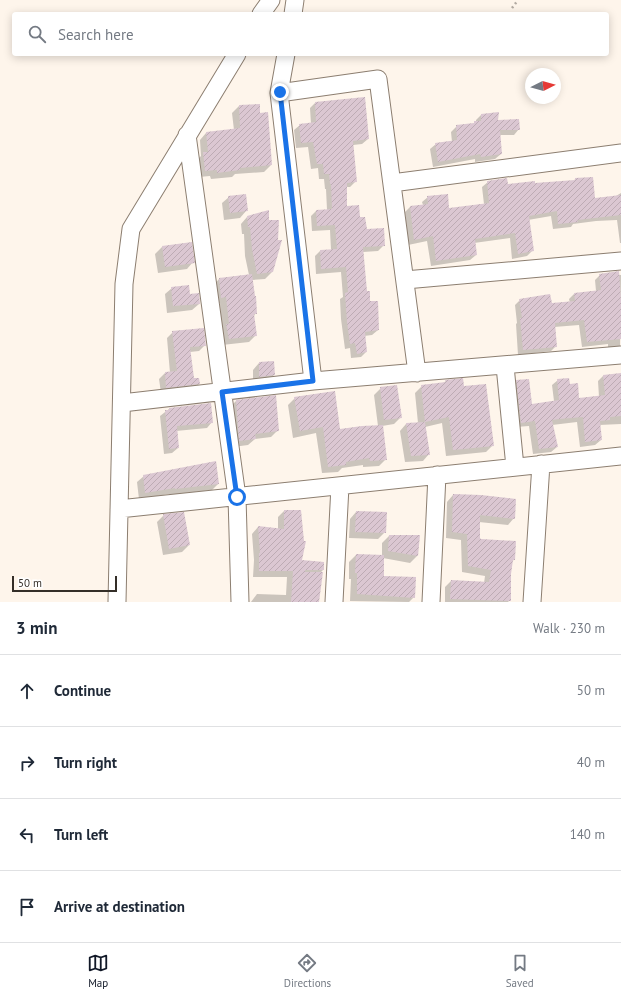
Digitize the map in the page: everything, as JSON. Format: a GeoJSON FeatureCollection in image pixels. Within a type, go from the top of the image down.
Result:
{"type":"FeatureCollection","features":[{"type":"Feature","properties":{"kind":"street"},"geometry":{"type":"LineString","coordinates":[[262,12],[271,0]]}},
{"type":"Feature","properties":{"kind":"street"},"geometry":{"type":"LineString","coordinates":[[293,12],[295,0]]}},
{"type":"Feature","properties":{"kind":"street"},"geometry":{"type":"LineString","coordinates":[[117,602],[124,284],[131,229],[235,56]]}},
{"type":"Feature","properties":{"kind":"street"},"geometry":{"type":"LineString","coordinates":[[286,56],[280,92],[313,381]]}},
{"type":"Feature","properties":{"kind":"street"},"geometry":{"type":"LineString","coordinates":[[280,92],[378,79],[417,373]]}},
{"type":"Feature","properties":{"kind":"street"},"geometry":{"type":"LineString","coordinates":[[187,135],[237,497],[240,602]]}},
{"type":"Feature","properties":{"kind":"street"},"geometry":{"type":"LineString","coordinates":[[392,183],[621,153]]}},
{"type":"Feature","properties":{"kind":"street"},"geometry":{"type":"LineString","coordinates":[[405,280],[621,261]]}},
{"type":"Feature","properties":{"kind":"street"},"geometry":{"type":"LineString","coordinates":[[122,403],[313,381],[621,356]]}},
{"type":"Feature","properties":{"kind":"street"},"geometry":{"type":"LineString","coordinates":[[505,366],[515,467]]}},
{"type":"Feature","properties":{"kind":"street"},"geometry":{"type":"LineString","coordinates":[[119,509],[621,456]]}},
{"type":"Feature","properties":{"kind":"street"},"geometry":{"type":"LineString","coordinates":[[532,602],[541,464]]}},
{"type":"Feature","properties":{"kind":"street"},"geometry":{"type":"LineString","coordinates":[[431,602],[437,475]]}},
{"type":"Feature","properties":{"kind":"street"},"geometry":{"type":"LineString","coordinates":[[334,602],[340,486]]}},
{"type":"Feature","properties":{"kind":"path"},"geometry":{"type":"LineString","coordinates":[[512,8],[518,0]]}},
{"type":"Feature","properties":{"kind":"building"},"geometry":{"type":"Polygon","coordinates":[[[365,97],[369,139],[353,141],[357,182],[347,183],[347,206],[359,205],[360,217],[365,217],[367,229],[384,228],[385,246],[363,247],[367,291],[370,291],[370,301],[378,301],[379,330],[365,332],[367,352],[357,354],[355,343],[350,344],[347,322],[345,293],[348,292],[346,267],[321,269],[320,250],[337,249],[335,225],[317,226],[316,210],[332,209],[329,174],[324,174],[323,164],[317,164],[313,142],[301,143],[299,124],[316,122],[315,102],[365,97]]]}},
{"type":"Feature","properties":{"kind":"building"},"geometry":{"type":"Polygon","coordinates":[[[260,104],[260,113],[268,112],[272,165],[240,168],[240,170],[217,173],[217,170],[205,171],[203,152],[208,152],[206,132],[240,128],[239,105],[260,104]]]}},
{"type":"Feature","properties":{"kind":"building"},"geometry":{"type":"Polygon","coordinates":[[[499,112],[498,120],[519,119],[520,130],[500,130],[502,154],[481,157],[480,154],[438,162],[435,143],[457,140],[456,125],[481,121],[481,114],[499,112]]]}},
{"type":"Feature","properties":{"kind":"building"},"geometry":{"type":"Polygon","coordinates":[[[593,177],[595,198],[621,195],[621,215],[577,220],[578,222],[558,224],[557,211],[529,216],[534,251],[518,254],[515,233],[475,239],[477,255],[436,261],[433,236],[414,240],[410,206],[428,204],[427,196],[448,194],[449,208],[489,203],[487,181],[507,178],[508,184],[535,181],[535,183],[593,177]]]}},
{"type":"Feature","properties":{"kind":"building"},"geometry":{"type":"Polygon","coordinates":[[[246,194],[248,211],[230,213],[228,196],[246,194]]]}},
{"type":"Feature","properties":{"kind":"building"},"geometry":{"type":"Polygon","coordinates":[[[269,210],[269,220],[279,220],[278,240],[282,240],[273,272],[257,274],[247,216],[269,210]]]}},
{"type":"Feature","properties":{"kind":"building"},"geometry":{"type":"Polygon","coordinates":[[[192,242],[195,263],[165,267],[162,246],[192,242]]]}},
{"type":"Feature","properties":{"kind":"building"},"geometry":{"type":"Polygon","coordinates":[[[619,271],[621,339],[587,342],[584,320],[555,323],[557,347],[523,350],[520,318],[522,318],[519,299],[550,294],[552,303],[575,301],[574,293],[601,290],[599,274],[619,271]]]}},
{"type":"Feature","properties":{"kind":"building"},"geometry":{"type":"Polygon","coordinates":[[[252,274],[256,296],[257,314],[254,314],[257,336],[229,339],[226,324],[229,324],[226,297],[221,298],[219,278],[252,274]]]}},
{"type":"Feature","properties":{"kind":"building"},"geometry":{"type":"Polygon","coordinates":[[[189,285],[190,294],[199,293],[200,304],[173,306],[171,287],[189,285]]]}},
{"type":"Feature","properties":{"kind":"building"},"geometry":{"type":"Polygon","coordinates":[[[204,328],[206,346],[190,347],[194,378],[199,378],[200,384],[166,388],[165,372],[177,371],[172,331],[204,328]]]}},
{"type":"Feature","properties":{"kind":"building"},"geometry":{"type":"Polygon","coordinates":[[[274,361],[275,375],[259,377],[259,362],[274,361]]]}},
{"type":"Feature","properties":{"kind":"building"},"geometry":{"type":"Polygon","coordinates":[[[621,373],[621,416],[610,417],[610,420],[600,421],[602,440],[585,442],[583,417],[552,420],[558,447],[539,449],[535,421],[521,423],[516,380],[529,379],[532,404],[559,400],[557,379],[569,378],[570,384],[578,383],[579,398],[605,395],[603,375],[621,373]]]}},
{"type":"Feature","properties":{"kind":"building"},"geometry":{"type":"Polygon","coordinates":[[[463,378],[464,386],[486,384],[494,446],[453,450],[449,417],[425,422],[421,385],[463,378]]]}},
{"type":"Feature","properties":{"kind":"building"},"geometry":{"type":"Polygon","coordinates":[[[397,385],[402,418],[384,420],[380,387],[397,385]]]}},
{"type":"Feature","properties":{"kind":"building"},"geometry":{"type":"Polygon","coordinates":[[[335,391],[340,429],[383,425],[387,460],[370,461],[369,458],[346,462],[346,465],[328,467],[323,427],[300,431],[294,397],[335,391]]]}},
{"type":"Feature","properties":{"kind":"building"},"geometry":{"type":"Polygon","coordinates":[[[276,395],[279,431],[255,434],[256,439],[239,441],[236,400],[276,395]]]}},
{"type":"Feature","properties":{"kind":"building"},"geometry":{"type":"Polygon","coordinates":[[[211,403],[213,423],[177,426],[179,448],[169,449],[165,410],[169,410],[169,408],[211,403]]]}},
{"type":"Feature","properties":{"kind":"building"},"geometry":{"type":"Polygon","coordinates":[[[425,422],[430,455],[411,456],[406,423],[425,422]]]}},
{"type":"Feature","properties":{"kind":"building"},"geometry":{"type":"Polygon","coordinates":[[[216,461],[219,484],[175,488],[145,493],[143,475],[216,461]]]}},
{"type":"Feature","properties":{"kind":"building"},"geometry":{"type":"Polygon","coordinates":[[[453,494],[481,495],[516,499],[515,519],[480,515],[481,539],[516,541],[515,560],[513,560],[511,574],[511,601],[450,599],[451,580],[489,582],[491,570],[468,566],[467,534],[452,532],[453,494]]]}},
{"type":"Feature","properties":{"kind":"building"},"geometry":{"type":"Polygon","coordinates":[[[284,510],[301,510],[304,541],[306,541],[302,560],[324,562],[324,570],[305,570],[305,572],[323,572],[319,602],[291,602],[293,571],[259,571],[260,553],[258,526],[284,529],[284,510]]]}},
{"type":"Feature","properties":{"kind":"building"},"geometry":{"type":"Polygon","coordinates":[[[356,511],[387,512],[386,533],[355,532],[356,511]]]}},
{"type":"Feature","properties":{"kind":"building"},"geometry":{"type":"Polygon","coordinates":[[[184,512],[190,545],[169,549],[163,514],[184,512]]]}},
{"type":"Feature","properties":{"kind":"building"},"geometry":{"type":"Polygon","coordinates":[[[389,535],[420,535],[418,556],[388,551],[389,535]]]}},
{"type":"Feature","properties":{"kind":"building"},"geometry":{"type":"Polygon","coordinates":[[[356,554],[384,555],[384,576],[416,577],[415,598],[357,594],[357,573],[355,573],[356,554]]]}},
{"type":"Feature","properties":{"kind":"route"},"geometry":{"type":"LineString","coordinates":[[237,497],[222,392],[313,381],[280,92]]}}]}
